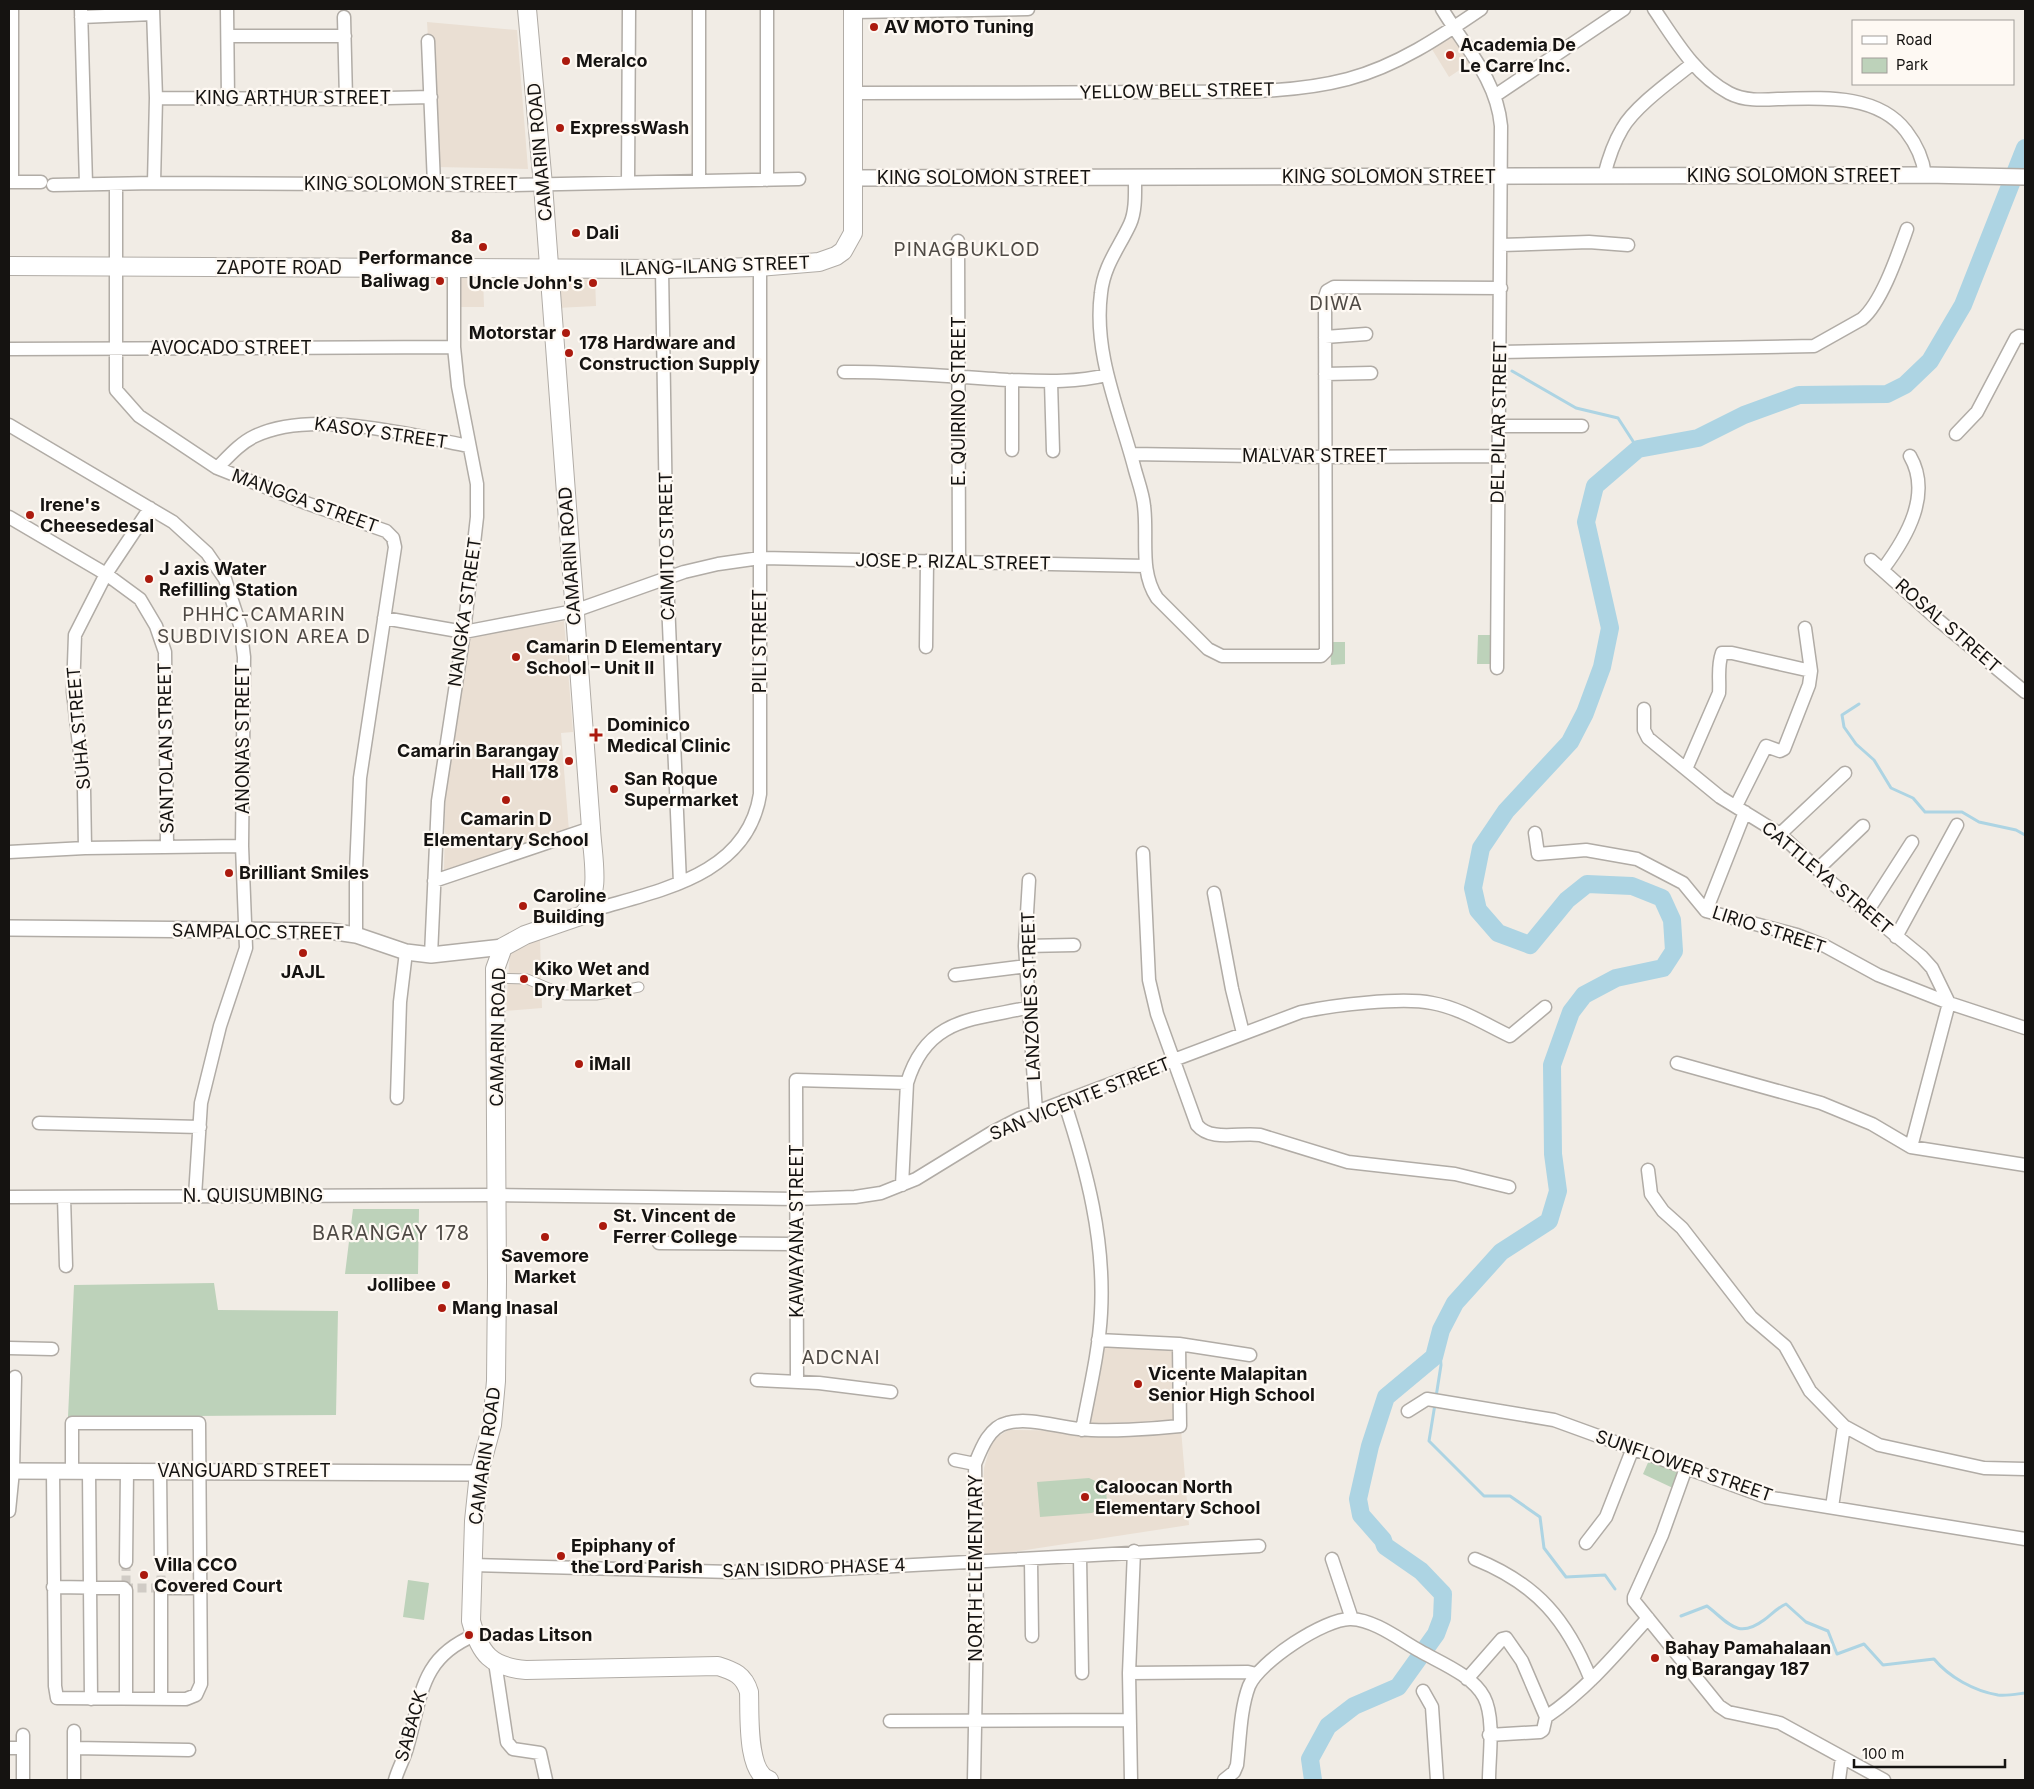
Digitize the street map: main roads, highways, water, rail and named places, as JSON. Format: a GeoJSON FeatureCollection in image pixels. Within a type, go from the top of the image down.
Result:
{"type":"FeatureCollection","features":[{"type":"Feature","properties":{"kind":"main road","name":"CAMARIN ROAD"},"geometry":{"type":"LineString","coordinates":[[527,9],[543,184],[591,828],[593,892],[588,908],[574,919],[524,935],[503,947],[496,969],[497,1195],[495,1400],[492,1425],[479,1473],[470,1609],[475,1634],[486,1656],[506,1667],[526,1670],[718,1666],[736,1673],[746,1682],[749,1692],[753,1758],[762,1776],[769,1780]]}},
{"type":"Feature","properties":{"kind":"main road","name":"ILANG-ILANG STREET"},"geometry":{"type":"LineString","coordinates":[[549,270],[662,270],[760,266],[819,262],[836,256],[843,251],[853,233],[853,10]]}},
{"type":"Feature","properties":{"kind":"main road","name":"ZAPOTE ROAD"},"geometry":{"type":"LineString","coordinates":[[9,266],[549,270]]}},
{"type":"Feature","properties":{"kind":"waterway"},"geometry":{"type":"LineString","coordinates":[[1313,1780],[1310,1759],[1328,1726],[1354,1706],[1398,1687],[1436,1634],[1442,1618],[1443,1594],[1421,1571],[1385,1546],[1383,1540],[1361,1515],[1358,1499],[1370,1446],[1386,1397],[1434,1357],[1441,1330],[1455,1303],[1501,1252],[1549,1221],[1558,1191],[1553,1154],[1552,1065],[1571,1012],[1584,995],[1616,978],[1663,968],[1674,951],[1672,920],[1662,898],[1632,886],[1587,884],[1567,900],[1530,945],[1498,933],[1478,910],[1473,888],[1481,848],[1506,811],[1570,742],[1585,713],[1602,667],[1610,628],[1586,522],[1595,486],[1638,449],[1698,438],[1744,415],[1799,395],[1887,394],[1905,385],[1930,361],[1963,305],[2025,148]]}},
{"type":"Feature","properties":{"kind":"waterway"},"geometry":{"type":"LineString","coordinates":[[1512,371],[1576,408],[1618,418],[1638,449]]}},
{"type":"Feature","properties":{"kind":"waterway"},"geometry":{"type":"LineString","coordinates":[[1859,704],[1842,715],[1844,727],[1856,744],[1874,760],[1891,788],[1913,798],[1925,812],[1962,812],[1979,822],[2016,830],[2025,835]]}},
{"type":"Feature","properties":{"kind":"waterway"},"geometry":{"type":"LineString","coordinates":[[1436,1397],[1441,1365],[1439,1338]]}},
{"type":"Feature","properties":{"kind":"waterway"},"geometry":{"type":"LineString","coordinates":[[1435,1404],[1429,1441],[1484,1496],[1510,1496],[1540,1517],[1544,1548],[1566,1577],[1605,1575],[1615,1589]]}},
{"type":"Feature","properties":{"kind":"waterway"},"geometry":{"type":"LineString","coordinates":[[1681,1616],[1707,1606],[1727,1623],[1740,1629],[1755,1626],[1786,1604],[1806,1622],[1828,1631],[1837,1654],[1864,1644],[1883,1665],[1934,1659],[1947,1672],[1971,1687],[2001,1695],[2025,1693]]}},
{"type":"Feature","properties":{"kind":"tunnel"},"geometry":{"type":"LineString","coordinates":[[126,1562],[126,1590]]}},
{"type":"Feature","properties":{"kind":"tunnel"},"geometry":{"type":"LineString","coordinates":[[161,1562],[161,1590]]}},
{"type":"Feature","properties":{"kind":"tunnel"},"geometry":{"type":"LineString","coordinates":[[124,1588],[164,1588]]}},
{"type":"Feature","properties":{"kind":"place","name":"AV MOTO Tuning"},"geometry":{"type":"Point","coordinates":[874,27]}},
{"type":"Feature","properties":{"kind":"place","name":"Academia De Le Carre Inc."},"geometry":{"type":"Point","coordinates":[1450,55]}},
{"type":"Feature","properties":{"kind":"place","name":"Meralco"},"geometry":{"type":"Point","coordinates":[566,61]}},
{"type":"Feature","properties":{"kind":"place","name":"ExpressWash"},"geometry":{"type":"Point","coordinates":[560,128]}},
{"type":"Feature","properties":{"kind":"place","name":"Dali"},"geometry":{"type":"Point","coordinates":[576,233]}},
{"type":"Feature","properties":{"kind":"place","name":"8a Performance"},"geometry":{"type":"Point","coordinates":[483,247]}},
{"type":"Feature","properties":{"kind":"place","name":"Baliwag"},"geometry":{"type":"Point","coordinates":[440,281]}},
{"type":"Feature","properties":{"kind":"place","name":"Uncle John's"},"geometry":{"type":"Point","coordinates":[593,283]}},
{"type":"Feature","properties":{"kind":"place","name":"Motorstar"},"geometry":{"type":"Point","coordinates":[566,333]}},
{"type":"Feature","properties":{"kind":"place","name":"178 Hardware and Construction Supply"},"geometry":{"type":"Point","coordinates":[569,353]}},
{"type":"Feature","properties":{"kind":"place","name":"Irene's Cheesedesal"},"geometry":{"type":"Point","coordinates":[30,515]}},
{"type":"Feature","properties":{"kind":"place","name":"J axis Water Refilling Station"},"geometry":{"type":"Point","coordinates":[149,579]}},
{"type":"Feature","properties":{"kind":"place","name":"Camarin D Elementary School – Unit Ⅱ"},"geometry":{"type":"Point","coordinates":[516,657]}},
{"type":"Feature","properties":{"kind":"place","name":"Dominico Medical Clinic"},"geometry":{"type":"Point","coordinates":[596,735]}},
{"type":"Feature","properties":{"kind":"place","name":"Camarin Barangay Hall 178"},"geometry":{"type":"Point","coordinates":[569,761]}},
{"type":"Feature","properties":{"kind":"place","name":"San Roque Supermarket"},"geometry":{"type":"Point","coordinates":[614,789]}},
{"type":"Feature","properties":{"kind":"place","name":"Camarin D Elementary School"},"geometry":{"type":"Point","coordinates":[506,800]}},
{"type":"Feature","properties":{"kind":"place","name":"Brilliant Smiles"},"geometry":{"type":"Point","coordinates":[229,873]}},
{"type":"Feature","properties":{"kind":"place","name":"Caroline Building"},"geometry":{"type":"Point","coordinates":[523,906]}},
{"type":"Feature","properties":{"kind":"place","name":"JAJL"},"geometry":{"type":"Point","coordinates":[303,953]}},
{"type":"Feature","properties":{"kind":"place","name":"Kiko Wet and Dry Market"},"geometry":{"type":"Point","coordinates":[524,979]}},
{"type":"Feature","properties":{"kind":"place","name":"iMall"},"geometry":{"type":"Point","coordinates":[579,1064]}},
{"type":"Feature","properties":{"kind":"place","name":"St. Vincent de Ferrer College"},"geometry":{"type":"Point","coordinates":[603,1226]}},
{"type":"Feature","properties":{"kind":"place","name":"Savemore Market"},"geometry":{"type":"Point","coordinates":[545,1237]}},
{"type":"Feature","properties":{"kind":"place","name":"Jollibee"},"geometry":{"type":"Point","coordinates":[446,1285]}},
{"type":"Feature","properties":{"kind":"place","name":"Mang Inasal"},"geometry":{"type":"Point","coordinates":[442,1308]}},
{"type":"Feature","properties":{"kind":"place","name":"Vicente Malapitan Senior High School"},"geometry":{"type":"Point","coordinates":[1138,1384]}},
{"type":"Feature","properties":{"kind":"place","name":"Caloocan North Elementary School"},"geometry":{"type":"Point","coordinates":[1085,1497]}},
{"type":"Feature","properties":{"kind":"place","name":"Epiphany of the Lord Parish"},"geometry":{"type":"Point","coordinates":[561,1556]}},
{"type":"Feature","properties":{"kind":"place","name":"Villa CCO Covered Court"},"geometry":{"type":"Point","coordinates":[144,1575]}},
{"type":"Feature","properties":{"kind":"place","name":"Dadas Litson"},"geometry":{"type":"Point","coordinates":[469,1635]}},
{"type":"Feature","properties":{"kind":"place","name":"Bahay Pamahalaan ng Barangay 187"},"geometry":{"type":"Point","coordinates":[1655,1658]}},
{"type":"Feature","properties":{"kind":"district","name":"PINAGBUKLOD"},"geometry":{"type":"Point","coordinates":[967,249]}},
{"type":"Feature","properties":{"kind":"district","name":"DIWA"},"geometry":{"type":"Point","coordinates":[1336,303]}},
{"type":"Feature","properties":{"kind":"district","name":"PHHC-CAMARIN SUBDIVISION AREA D"},"geometry":{"type":"Point","coordinates":[264,625]}},
{"type":"Feature","properties":{"kind":"district","name":"BARANGAY 178"},"geometry":{"type":"Point","coordinates":[391,1233]}},
{"type":"Feature","properties":{"kind":"district","name":"ADCNAI"},"geometry":{"type":"Point","coordinates":[841,1357]}}]}
